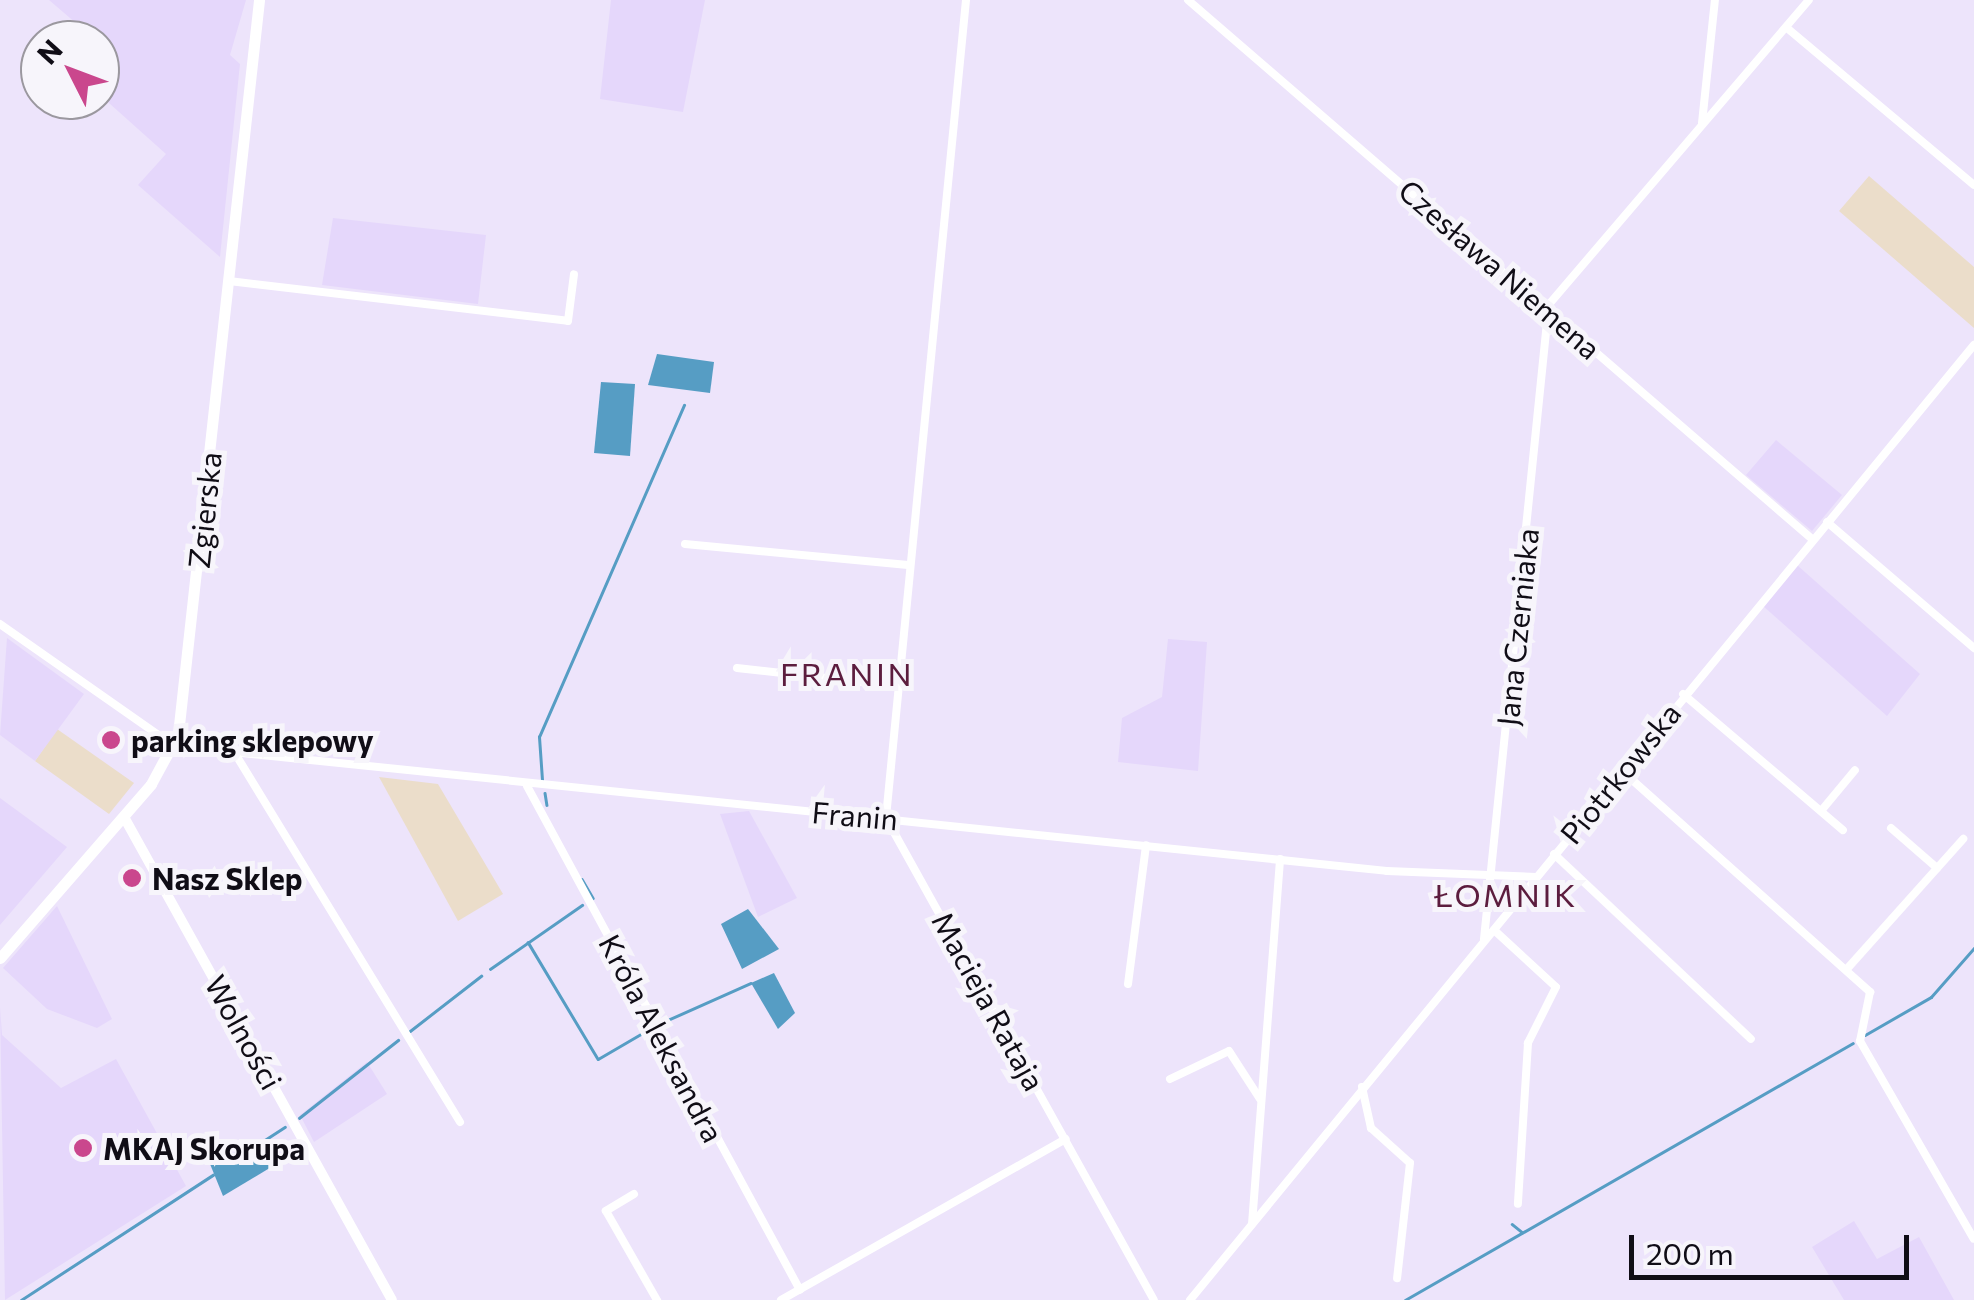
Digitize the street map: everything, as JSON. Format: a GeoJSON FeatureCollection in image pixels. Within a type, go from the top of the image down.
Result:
{"type":"FeatureCollection","features":[{"type":"Feature","properties":{"kind":"main road","name":"Zgierska"},"geometry":{"type":"LineString","coordinates":[[0,958],[124,816],[174,746],[259,0]]}},
{"type":"Feature","properties":{"kind":"street"},"geometry":{"type":"LineString","coordinates":[[886,818],[966,0]]}},
{"type":"Feature","properties":{"kind":"street","name":"Czesława Niemena"},"geometry":{"type":"LineString","coordinates":[[1188,0],[1812,539]]}},
{"type":"Feature","properties":{"kind":"street"},"geometry":{"type":"LineString","coordinates":[[1702,123],[1715,0]]}},
{"type":"Feature","properties":{"kind":"street"},"geometry":{"type":"LineString","coordinates":[[1547,311],[1809,0]]}},
{"type":"Feature","properties":{"kind":"street"},"geometry":{"type":"LineString","coordinates":[[1786,28],[1974,185]]}},
{"type":"Feature","properties":{"kind":"street"},"geometry":{"type":"LineString","coordinates":[[229,280],[568,321],[574,274]]}},
{"type":"Feature","properties":{"kind":"street","name":"Jana Czerniaka"},"geometry":{"type":"LineString","coordinates":[[1484,941],[1547,311]]}},
{"type":"Feature","properties":{"kind":"street","name":"Piotrkowska"},"geometry":{"type":"LineString","coordinates":[[1190,1300],[1683,694],[1974,345]]}},
{"type":"Feature","properties":{"kind":"street"},"geometry":{"type":"LineString","coordinates":[[1827,522],[1974,648]]}},
{"type":"Feature","properties":{"kind":"street"},"geometry":{"type":"LineString","coordinates":[[685,544],[908,566]]}},
{"type":"Feature","properties":{"kind":"street"},"geometry":{"type":"LineString","coordinates":[[0,624],[174,746]]}},
{"type":"Feature","properties":{"kind":"street"},"geometry":{"type":"LineString","coordinates":[[738,668],[898,686]]}},
{"type":"Feature","properties":{"kind":"street"},"geometry":{"type":"LineString","coordinates":[[1683,694],[1843,830]]}},
{"type":"Feature","properties":{"kind":"street","name":"Franin"},"geometry":{"type":"LineString","coordinates":[[174,746],[527,786],[1280,859],[1490,877],[1536,877]]}},
{"type":"Feature","properties":{"kind":"street"},"geometry":{"type":"LineString","coordinates":[[236,754],[460,1122]]}},
{"type":"Feature","properties":{"kind":"street"},"geometry":{"type":"LineString","coordinates":[[1621,770],[1857,981],[1874,1004],[1860,1041],[1974,1239]]}},
{"type":"Feature","properties":{"kind":"street"},"geometry":{"type":"LineString","coordinates":[[1820,811],[1855,770]]}},
{"type":"Feature","properties":{"kind":"street","name":"Króla Aleksandra"},"geometry":{"type":"LineString","coordinates":[[527,786],[800,1290]]}},
{"type":"Feature","properties":{"kind":"street","name":"Wolności"},"geometry":{"type":"LineString","coordinates":[[124,816],[392,1300]]}},
{"type":"Feature","properties":{"kind":"street","name":"Macieja Rataja"},"geometry":{"type":"LineString","coordinates":[[886,818],[1154,1300]]}},
{"type":"Feature","properties":{"kind":"street"},"geometry":{"type":"LineString","coordinates":[[1891,828],[1937,868]]}},
{"type":"Feature","properties":{"kind":"street"},"geometry":{"type":"LineString","coordinates":[[1846,970],[1963,839]]}},
{"type":"Feature","properties":{"kind":"street"},"geometry":{"type":"LineString","coordinates":[[1128,984],[1146,845]]}},
{"type":"Feature","properties":{"kind":"street"},"geometry":{"type":"LineString","coordinates":[[1554,854],[1750,1039]]}},
{"type":"Feature","properties":{"kind":"street"},"geometry":{"type":"LineString","coordinates":[[1252,1224],[1280,859]]}},
{"type":"Feature","properties":{"kind":"street"},"geometry":{"type":"LineString","coordinates":[[1494,930],[1556,987],[1528,1042],[1518,1204]]}},
{"type":"Feature","properties":{"kind":"street"},"geometry":{"type":"LineString","coordinates":[[1170,1079],[1229,1051],[1260,1098]]}},
{"type":"Feature","properties":{"kind":"street"},"geometry":{"type":"LineString","coordinates":[[1362,1087],[1371,1128],[1410,1164],[1398,1278]]}},
{"type":"Feature","properties":{"kind":"street"},"geometry":{"type":"LineString","coordinates":[[781,1300],[1066,1139]]}},
{"type":"Feature","properties":{"kind":"street"},"geometry":{"type":"LineString","coordinates":[[634,1194],[606,1210],[657,1300]]}},
{"type":"Feature","properties":{"kind":"shaded area"},"geometry":{"type":"Polygon","coordinates":[[[49,0],[246,0],[230,55],[240,64],[220,257],[138,185],[166,154],[120,113],[120,20],[72,20],[49,0]]]}},
{"type":"Feature","properties":{"kind":"shaded area"},"geometry":{"type":"Polygon","coordinates":[[[611,0],[705,0],[683,112],[600,99],[611,0]]]}},
{"type":"Feature","properties":{"kind":"shaded area"},"geometry":{"type":"Polygon","coordinates":[[[1869,176],[1974,267],[1974,328],[1839,211],[1869,176]]]}},
{"type":"Feature","properties":{"kind":"shaded area"},"geometry":{"type":"Polygon","coordinates":[[[333,218],[486,235],[478,304],[322,285],[333,218]]]}},
{"type":"Feature","properties":{"kind":"shaded area"},"geometry":{"type":"Polygon","coordinates":[[[1776,440],[1842,495],[1812,531],[1746,475],[1776,440]]]}},
{"type":"Feature","properties":{"kind":"shaded area"},"geometry":{"type":"Polygon","coordinates":[[[1797,565],[1920,674],[1887,716],[1763,606],[1797,565]]]}},
{"type":"Feature","properties":{"kind":"shaded area"},"geometry":{"type":"Polygon","coordinates":[[[7,638],[84,694],[35,761],[0,735],[7,638]]]}},
{"type":"Feature","properties":{"kind":"shaded area"},"geometry":{"type":"Polygon","coordinates":[[[1168,639],[1207,642],[1198,771],[1118,762],[1122,718],[1162,697],[1168,639]]]}},
{"type":"Feature","properties":{"kind":"shaded area"},"geometry":{"type":"Polygon","coordinates":[[[57,729],[134,783],[109,814],[35,761],[57,729]]]}},
{"type":"Feature","properties":{"kind":"shaded area"},"geometry":{"type":"Polygon","coordinates":[[[379,777],[438,784],[503,894],[458,921],[379,777]]]}},
{"type":"Feature","properties":{"kind":"shaded area"},"geometry":{"type":"Polygon","coordinates":[[[0,798],[67,847],[0,925],[0,798]]]}},
{"type":"Feature","properties":{"kind":"shaded area"},"geometry":{"type":"Polygon","coordinates":[[[749,811],[797,898],[758,917],[720,814],[749,811]]]}},
{"type":"Feature","properties":{"kind":"shaded area"},"geometry":{"type":"Polygon","coordinates":[[[57,906],[112,1019],[97,1028],[47,1009],[3,968],[57,906]]]}},
{"type":"Feature","properties":{"kind":"shaded area"},"geometry":{"type":"Polygon","coordinates":[[[0,1007],[2,1035],[61,1088],[116,1059],[186,1186],[5,1300],[0,1007]]]}},
{"type":"Feature","properties":{"kind":"shaded area"},"geometry":{"type":"Polygon","coordinates":[[[367,1062],[387,1094],[314,1142],[300,1115],[367,1062]]]}},
{"type":"Feature","properties":{"kind":"shaded area"},"geometry":{"type":"Polygon","coordinates":[[[1854,1221],[1877,1259],[1919,1237],[1954,1300],[1844,1300],[1812,1247],[1854,1221]]]}},
{"type":"Feature","properties":{"kind":"water"},"geometry":{"type":"Polygon","coordinates":[[[657,354],[714,362],[710,393],[648,385],[657,354]]]}},
{"type":"Feature","properties":{"kind":"water"},"geometry":{"type":"Polygon","coordinates":[[[601,382],[635,384],[630,456],[594,453],[601,382]]]}},
{"type":"Feature","properties":{"kind":"water"},"geometry":{"type":"Polygon","coordinates":[[[748,909],[779,949],[742,969],[721,924],[748,909]]]}},
{"type":"Feature","properties":{"kind":"water"},"geometry":{"type":"Polygon","coordinates":[[[774,973],[795,1013],[778,1029],[751,983],[774,973]]]}},
{"type":"Feature","properties":{"kind":"water"},"geometry":{"type":"Polygon","coordinates":[[[253,1144],[273,1166],[223,1196],[210,1164],[253,1144]]]}},
{"type":"Feature","properties":{"kind":"waterway"},"geometry":{"type":"LineString","coordinates":[[542,780],[539,737],[684,405]]}},
{"type":"Feature","properties":{"kind":"waterway"},"geometry":{"type":"LineString","coordinates":[[545,793],[547,805]]}},
{"type":"Feature","properties":{"kind":"waterway"},"geometry":{"type":"LineString","coordinates":[[582,879],[593,898]]}},
{"type":"Feature","properties":{"kind":"waterway"},"geometry":{"type":"LineString","coordinates":[[490,969],[582,905]]}},
{"type":"Feature","properties":{"kind":"waterway"},"geometry":{"type":"LineString","coordinates":[[528,942],[598,1059],[651,1028]]}},
{"type":"Feature","properties":{"kind":"waterway"},"geometry":{"type":"LineString","coordinates":[[1865,1035],[1931,997],[1974,948]]}},
{"type":"Feature","properties":{"kind":"waterway"},"geometry":{"type":"LineString","coordinates":[[410,1031],[481,976]]}},
{"type":"Feature","properties":{"kind":"waterway"},"geometry":{"type":"LineString","coordinates":[[661,1023],[751,983]]}},
{"type":"Feature","properties":{"kind":"waterway"},"geometry":{"type":"LineString","coordinates":[[299,1118],[398,1040]]}},
{"type":"Feature","properties":{"kind":"waterway"},"geometry":{"type":"LineString","coordinates":[[1405,1300],[1853,1043]]}},
{"type":"Feature","properties":{"kind":"waterway"},"geometry":{"type":"LineString","coordinates":[[257,1145],[285,1127]]}},
{"type":"Feature","properties":{"kind":"waterway"},"geometry":{"type":"LineString","coordinates":[[21,1300],[213,1175]]}},
{"type":"Feature","properties":{"kind":"waterway"},"geometry":{"type":"LineString","coordinates":[[1512,1224],[1522,1232]]}},
{"type":"Feature","properties":{"kind":"place","name":"parking sklepowy"},"geometry":{"type":"Point","coordinates":[111,740]}},
{"type":"Feature","properties":{"kind":"place","name":"Nasz Sklep"},"geometry":{"type":"Point","coordinates":[132,878]}},
{"type":"Feature","properties":{"kind":"place","name":"MKAJ Skorupa"},"geometry":{"type":"Point","coordinates":[83,1148]}},
{"type":"Feature","properties":{"kind":"district","name":"FRANIN"},"geometry":{"type":"Point","coordinates":[847,673]}},
{"type":"Feature","properties":{"kind":"district","name":"ŁOMNIK"},"geometry":{"type":"Point","coordinates":[1506,894]}}]}
